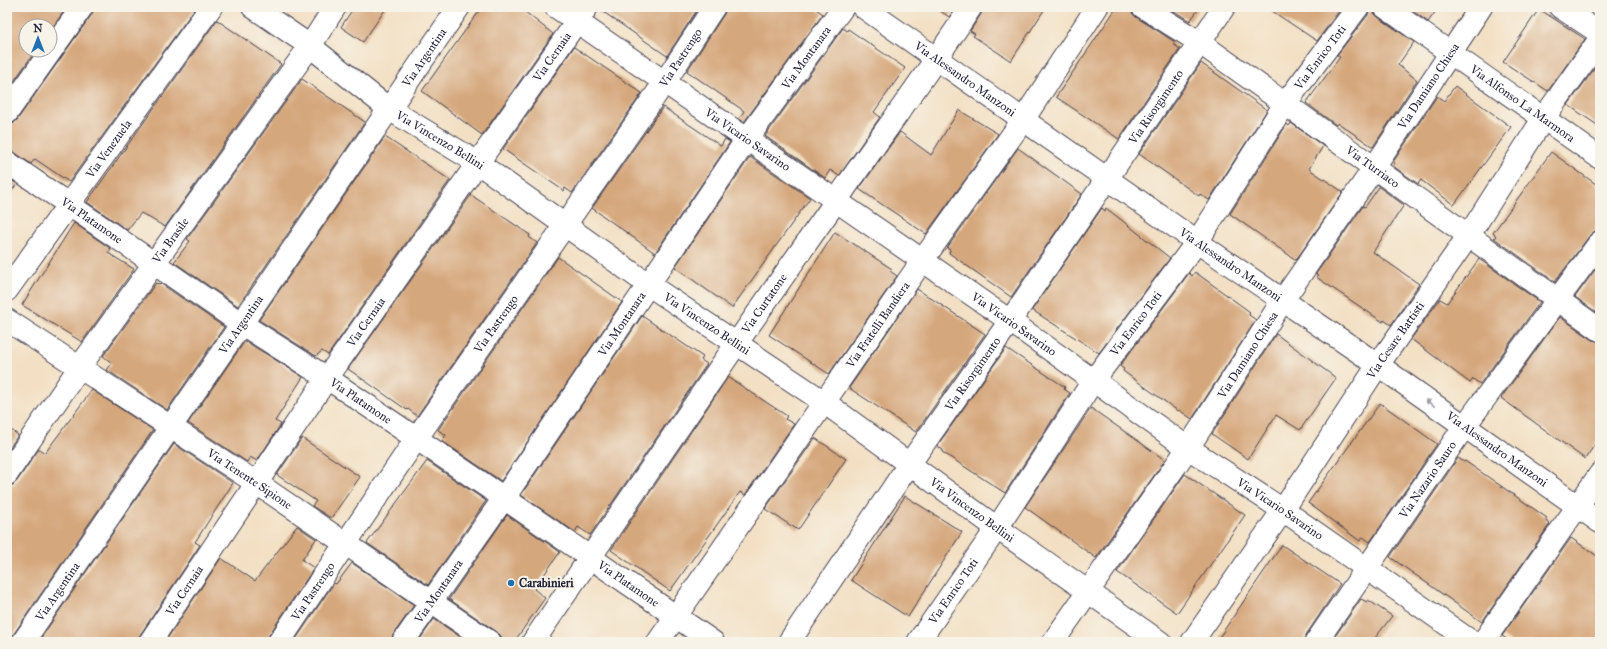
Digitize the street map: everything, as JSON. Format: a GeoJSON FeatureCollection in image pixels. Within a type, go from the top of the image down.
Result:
{"type":"FeatureCollection","features":[{"type":"Feature","properties":{"kind":"street"},"geometry":{"type":"LineString","coordinates":[[7,113],[82,7]]}},
{"type":"Feature","properties":{"kind":"street","name":"Via Venezuela"},"geometry":{"type":"LineString","coordinates":[[7,290],[70,205],[211,7]]}},
{"type":"Feature","properties":{"kind":"street","name":"Via Vincenzo Bellini"},"geometry":{"type":"LineString","coordinates":[[254,7],[310,46],[389,109],[478,163],[649,285],[824,402],[910,463],[997,528],[1160,642]]}},
{"type":"Feature","properties":{"kind":"street","name":"Via Brasile"},"geometry":{"type":"LineString","coordinates":[[7,474],[79,368],[310,46],[335,7]]}},
{"type":"Feature","properties":{"kind":"street","name":"Via Argentina"},"geometry":{"type":"LineString","coordinates":[[23,642],[459,7]]}},
{"type":"Feature","properties":{"kind":"street","name":"Via Vicario Savarino"},"geometry":{"type":"LineString","coordinates":[[556,7],[582,14],[664,83],[1010,321],[1188,448],[1368,568],[1472,642]]}},
{"type":"Feature","properties":{"kind":"street","name":"Via Pastrengo"},"geometry":{"type":"LineString","coordinates":[[279,642],[346,545],[416,439],[664,83],[714,7]]}},
{"type":"Feature","properties":{"kind":"street","name":"Via Montanara"},"geometry":{"type":"LineString","coordinates":[[403,642],[430,601],[504,498],[747,139],[843,7]]}},
{"type":"Feature","properties":{"kind":"street","name":"Via Alessandro Manzoni"},"geometry":{"type":"LineString","coordinates":[[863,7],[1196,242],[1378,365],[1600,522]]}},
{"type":"Feature","properties":{"kind":"street","name":"Via Curtatone"},"geometry":{"type":"LineString","coordinates":[[533,642],[736,344],[835,201],[937,59],[971,7]]}},
{"type":"Feature","properties":{"kind":"street","name":"Via Fratelli Bandiera"},"geometry":{"type":"LineString","coordinates":[[658,642],[922,261],[1023,120],[1097,7]]}},
{"type":"Feature","properties":{"kind":"street","name":"Via Turriaco"},"geometry":{"type":"LineString","coordinates":[[1144,7],[1199,42],[1600,330]]}},
{"type":"Feature","properties":{"kind":"street","name":"Via Risorgimento"},"geometry":{"type":"LineString","coordinates":[[789,642],[910,463],[1010,321],[1106,178],[1224,7]]}},
{"type":"Feature","properties":{"kind":"street","name":"Via Enrico Toti"},"geometry":{"type":"LineString","coordinates":[[918,642],[997,528],[1093,381],[1196,242],[1285,104],[1358,7]]}},
{"type":"Feature","properties":{"kind":"street","name":"Via Alfonso La Marmora"},"geometry":{"type":"LineString","coordinates":[[1385,7],[1600,158]]}},
{"type":"Feature","properties":{"kind":"street","name":"Via Damiano Chiesa"},"geometry":{"type":"LineString","coordinates":[[1053,642],[1188,448],[1283,300],[1374,168],[1481,7]]}},
{"type":"Feature","properties":{"kind":"street"},"geometry":{"type":"LineString","coordinates":[[1560,7],[1600,34]]}},
{"type":"Feature","properties":{"kind":"street","name":"Via Cernaia"},"geometry":{"type":"LineString","coordinates":[[150,642],[258,484],[327,378],[582,14]]}},
{"type":"Feature","properties":{"kind":"street","name":"Via Cesare Battisti"},"geometry":{"type":"LineString","coordinates":[[1192,642],[1283,510],[1378,365],[1469,235],[1543,119],[1600,39]]}},
{"type":"Feature","properties":{"kind":"street","name":"Via Platamone"},"geometry":{"type":"LineString","coordinates":[[7,162],[153,264],[242,324],[327,378],[713,642]]}},
{"type":"Feature","properties":{"kind":"street","name":"Via Nazario Sauro"},"geometry":{"type":"LineString","coordinates":[[1316,642],[1464,427],[1600,242]]}},
{"type":"Feature","properties":{"kind":"street","name":"Via Tenente Sipione"},"geometry":{"type":"LineString","coordinates":[[7,320],[258,484],[490,642]]}},
{"type":"Feature","properties":{"kind":"street"},"geometry":{"type":"LineString","coordinates":[[1483,642],[1600,474]]}},
{"type":"Feature","properties":{"kind":"building"},"geometry":{"type":"Polygon","coordinates":[[[7,7],[67,7],[58,20],[58,18],[18,18],[18,58],[30,58],[7,91],[7,7]]]}},
{"type":"Feature","properties":{"kind":"building"},"geometry":{"type":"Polygon","coordinates":[[[94,7],[196,7],[69,182],[35,159],[31,164],[14,152],[7,150],[7,125],[13,124],[17,120],[92,14],[94,7]]]}},
{"type":"Feature","properties":{"kind":"building"},"geometry":{"type":"Polygon","coordinates":[[[354,7],[387,7],[363,42],[341,27],[354,7]]]}},
{"type":"Feature","properties":{"kind":"building"},"geometry":{"type":"Polygon","coordinates":[[[482,7],[519,7],[553,34],[482,135],[422,91],[482,7]]]}},
{"type":"Feature","properties":{"kind":"building"},"geometry":{"type":"Polygon","coordinates":[[[599,7],[699,7],[667,56],[599,9],[599,7]]]}},
{"type":"Feature","properties":{"kind":"building"},"geometry":{"type":"Polygon","coordinates":[[[726,7],[813,7],[823,14],[744,122],[739,119],[744,111],[687,71],[724,14],[726,7]]]}},
{"type":"Feature","properties":{"kind":"building"},"geometry":{"type":"Polygon","coordinates":[[[935,7],[956,7],[949,17],[935,7]]]}},
{"type":"Feature","properties":{"kind":"building"},"geometry":{"type":"Polygon","coordinates":[[[983,7],[1046,7],[1011,61],[973,36],[975,34],[970,31],[981,14],[983,7]]]}},
{"type":"Feature","properties":{"kind":"building"},"geometry":{"type":"Polygon","coordinates":[[[1117,7],[1131,7],[1132,13],[1136,17],[1175,42],[1173,44],[1180,49],[1119,139],[1056,97],[1117,7]]]}},
{"type":"Feature","properties":{"kind":"building"},"geometry":{"type":"Polygon","coordinates":[[[1167,7],[1200,7],[1190,21],[1167,7]]]}},
{"type":"Feature","properties":{"kind":"building"},"geometry":{"type":"Polygon","coordinates":[[[1266,7],[1342,7],[1317,41],[1266,7]]]}},
{"type":"Feature","properties":{"kind":"building"},"geometry":{"type":"Polygon","coordinates":[[[1370,7],[1373,7],[1374,13],[1378,17],[1414,42],[1398,65],[1417,80],[1373,147],[1338,123],[1336,125],[1306,103],[1340,57],[1337,55],[1368,15],[1370,7]]]}},
{"type":"Feature","properties":{"kind":"building"},"geometry":{"type":"Polygon","coordinates":[[[1407,7],[1439,7],[1428,22],[1407,7]]]}},
{"type":"Feature","properties":{"kind":"building"},"geometry":{"type":"Polygon","coordinates":[[[1539,9],[1585,39],[1548,91],[1503,62],[1539,9]]]}},
{"type":"Feature","properties":{"kind":"building"},"geometry":{"type":"Polygon","coordinates":[[[217,20],[281,64],[165,227],[141,213],[127,230],[87,202],[217,20]]]}},
{"type":"Feature","properties":{"kind":"building"},"geometry":{"type":"Polygon","coordinates":[[[843,28],[847,31],[848,29],[905,68],[874,112],[880,117],[839,176],[830,170],[825,178],[765,136],[843,28]]]}},
{"type":"Feature","properties":{"kind":"building"},"geometry":{"type":"Polygon","coordinates":[[[574,47],[642,93],[572,193],[565,188],[564,191],[503,149],[574,47]]]}},
{"type":"Feature","properties":{"kind":"building"},"geometry":{"type":"Polygon","coordinates":[[[1600,61],[1600,127],[1568,105],[1600,61]]]}},
{"type":"Feature","properties":{"kind":"building"},"geometry":{"type":"Polygon","coordinates":[[[1201,63],[1267,110],[1209,200],[1200,194],[1199,196],[1139,154],[1201,63]]]}},
{"type":"Feature","properties":{"kind":"building"},"geometry":{"type":"Polygon","coordinates":[[[302,79],[365,122],[238,306],[174,262],[190,241],[187,239],[302,79]]]}},
{"type":"Feature","properties":{"kind":"building"},"geometry":{"type":"Polygon","coordinates":[[[1455,86],[1511,127],[1454,205],[1421,180],[1418,184],[1393,166],[1395,163],[1393,162],[1437,96],[1444,101],[1455,86]]]}},
{"type":"Feature","properties":{"kind":"building"},"geometry":{"type":"Polygon","coordinates":[[[663,107],[721,146],[725,139],[730,142],[655,253],[592,208],[663,107]]]}},
{"type":"Feature","properties":{"kind":"building"},"geometry":{"type":"Polygon","coordinates":[[[959,110],[998,134],[926,234],[859,189],[900,132],[931,155],[959,110]]]}},
{"type":"Feature","properties":{"kind":"building"},"geometry":{"type":"Polygon","coordinates":[[[1291,123],[1323,146],[1309,169],[1343,192],[1296,260],[1230,214],[1287,124],[1289,126],[1291,123]]]}},
{"type":"Feature","properties":{"kind":"building"},"geometry":{"type":"Polygon","coordinates":[[[385,137],[450,180],[328,355],[322,351],[316,356],[259,320],[385,137]]]}},
{"type":"Feature","properties":{"kind":"building"},"geometry":{"type":"Polygon","coordinates":[[[1018,148],[1082,194],[1011,297],[949,253],[950,250],[947,248],[1018,148]]]}},
{"type":"Feature","properties":{"kind":"building"},"geometry":{"type":"Polygon","coordinates":[[[1551,152],[1600,187],[1600,230],[1595,231],[1590,235],[1555,282],[1494,238],[1496,236],[1493,233],[1551,152]]]}},
{"type":"Feature","properties":{"kind":"building"},"geometry":{"type":"Polygon","coordinates":[[[750,157],[810,198],[732,308],[675,267],[750,157]]]}},
{"type":"Feature","properties":{"kind":"building"},"geometry":{"type":"Polygon","coordinates":[[[7,177],[17,184],[7,197],[7,177]]]}},
{"type":"Feature","properties":{"kind":"building"},"geometry":{"type":"Polygon","coordinates":[[[1379,187],[1404,205],[1373,252],[1419,284],[1391,325],[1384,320],[1383,322],[1316,277],[1318,275],[1316,274],[1363,206],[1365,207],[1379,187]]]}},
{"type":"Feature","properties":{"kind":"building"},"geometry":{"type":"Polygon","coordinates":[[[471,195],[530,235],[529,237],[537,243],[417,416],[348,369],[471,195]]]}},
{"type":"Feature","properties":{"kind":"building"},"geometry":{"type":"Polygon","coordinates":[[[1102,208],[1105,211],[1106,208],[1170,258],[1099,353],[1032,310],[1102,208]]]}},
{"type":"Feature","properties":{"kind":"building"},"geometry":{"type":"Polygon","coordinates":[[[74,223],[111,249],[108,253],[134,269],[82,342],[22,305],[74,223]]]}},
{"type":"Feature","properties":{"kind":"building"},"geometry":{"type":"Polygon","coordinates":[[[835,232],[892,269],[890,271],[897,276],[829,374],[769,335],[835,232]]]}},
{"type":"Feature","properties":{"kind":"building"},"geometry":{"type":"Polygon","coordinates":[[[558,257],[622,302],[501,481],[442,441],[446,435],[438,430],[558,257]]]}},
{"type":"Feature","properties":{"kind":"building"},"geometry":{"type":"Polygon","coordinates":[[[1479,259],[1540,302],[1480,384],[1473,379],[1470,383],[1411,339],[1440,299],[1447,303],[1479,259]]]}},
{"type":"Feature","properties":{"kind":"building"},"geometry":{"type":"Polygon","coordinates":[[[1600,263],[1600,315],[1575,297],[1600,263]]]}},
{"type":"Feature","properties":{"kind":"building"},"geometry":{"type":"Polygon","coordinates":[[[1195,272],[1250,312],[1249,315],[1256,320],[1192,419],[1179,410],[1178,411],[1123,371],[1124,369],[1120,366],[1189,273],[1192,276],[1195,272]]]}},
{"type":"Feature","properties":{"kind":"building"},"geometry":{"type":"Polygon","coordinates":[[[156,283],[160,283],[224,327],[167,410],[107,370],[112,363],[103,356],[156,283]]]}},
{"type":"Feature","properties":{"kind":"building"},"geometry":{"type":"Polygon","coordinates":[[[917,289],[985,334],[916,432],[849,388],[917,289]]]}},
{"type":"Feature","properties":{"kind":"building"},"geometry":{"type":"Polygon","coordinates":[[[642,316],[703,357],[701,360],[707,364],[590,535],[578,527],[575,532],[521,495],[642,316]]]}},
{"type":"Feature","properties":{"kind":"building"},"geometry":{"type":"Polygon","coordinates":[[[1560,317],[1593,340],[1600,342],[1600,437],[1585,459],[1501,398],[1560,317]]]}},
{"type":"Feature","properties":{"kind":"building"},"geometry":{"type":"Polygon","coordinates":[[[1276,334],[1336,378],[1300,430],[1276,415],[1248,459],[1212,434],[1276,334]]]}},
{"type":"Feature","properties":{"kind":"building"},"geometry":{"type":"Polygon","coordinates":[[[245,341],[303,377],[275,421],[281,424],[257,461],[250,457],[247,462],[188,423],[245,341]]]}},
{"type":"Feature","properties":{"kind":"building"},"geometry":{"type":"Polygon","coordinates":[[[1006,348],[1065,387],[1064,389],[1070,393],[1005,493],[942,452],[943,450],[937,446],[1006,348]]]}},
{"type":"Feature","properties":{"kind":"building"},"geometry":{"type":"Polygon","coordinates":[[[728,377],[787,416],[785,419],[794,424],[745,495],[740,492],[670,591],[611,550],[728,377]]]}},
{"type":"Feature","properties":{"kind":"building"},"geometry":{"type":"Polygon","coordinates":[[[92,390],[153,430],[13,635],[11,642],[7,642],[7,486],[13,485],[17,481],[39,449],[45,453],[92,390]]]}},
{"type":"Feature","properties":{"kind":"building"},"geometry":{"type":"Polygon","coordinates":[[[1380,403],[1437,444],[1370,542],[1363,537],[1360,541],[1308,503],[1380,403]]]}},
{"type":"Feature","properties":{"kind":"building"},"geometry":{"type":"Polygon","coordinates":[[[1091,408],[1165,460],[1096,558],[1025,507],[1091,408]]]}},
{"type":"Feature","properties":{"kind":"building"},"geometry":{"type":"Polygon","coordinates":[[[7,427],[18,435],[7,452],[7,427]]]}},
{"type":"Feature","properties":{"kind":"building"},"geometry":{"type":"Polygon","coordinates":[[[302,438],[360,477],[331,518],[312,506],[316,501],[277,475],[302,438]]]}},
{"type":"Feature","properties":{"kind":"building"},"geometry":{"type":"Polygon","coordinates":[[[815,438],[846,459],[798,530],[765,509],[815,438]]]}},
{"type":"Feature","properties":{"kind":"building"},"geometry":{"type":"Polygon","coordinates":[[[174,444],[233,483],[195,542],[200,545],[140,635],[138,642],[38,642],[174,444]]]}},
{"type":"Feature","properties":{"kind":"building"},"geometry":{"type":"Polygon","coordinates":[[[1458,458],[1464,462],[1465,461],[1547,518],[1545,520],[1550,524],[1482,622],[1390,557],[1458,458]]]}},
{"type":"Feature","properties":{"kind":"building"},"geometry":{"type":"Polygon","coordinates":[[[427,461],[486,501],[428,585],[367,543],[427,461]]]}},
{"type":"Feature","properties":{"kind":"building"},"geometry":{"type":"Polygon","coordinates":[[[1185,474],[1245,515],[1177,613],[1117,572],[1185,474]]]}},
{"type":"Feature","properties":{"kind":"building"},"geometry":{"type":"Polygon","coordinates":[[[905,496],[962,532],[908,617],[851,580],[905,496]]]}},
{"type":"Feature","properties":{"kind":"building","name":"Carabinieri"},"geometry":{"type":"Polygon","coordinates":[[[507,515],[560,552],[534,589],[545,598],[514,642],[502,642],[501,636],[497,632],[449,599],[507,515]]]}},
{"type":"Feature","properties":{"kind":"building"},"geometry":{"type":"Polygon","coordinates":[[[297,526],[316,539],[302,560],[314,568],[269,635],[267,642],[165,642],[221,558],[255,581],[297,526]]]}},
{"type":"Feature","properties":{"kind":"building"},"geometry":{"type":"Polygon","coordinates":[[[1571,538],[1600,558],[1600,642],[1511,642],[1502,636],[1571,538]]]}},
{"type":"Feature","properties":{"kind":"building"},"geometry":{"type":"Polygon","coordinates":[[[1282,545],[1340,584],[1306,635],[1304,642],[1216,642],[1282,545]]]}},
{"type":"Feature","properties":{"kind":"building"},"geometry":{"type":"Polygon","coordinates":[[[352,563],[414,605],[393,635],[391,642],[294,642],[334,583],[336,584],[352,563]]]}},
{"type":"Feature","properties":{"kind":"building"},"geometry":{"type":"Polygon","coordinates":[[[1361,599],[1367,602],[1368,600],[1392,616],[1372,642],[1331,642],[1361,599]]]}},
{"type":"Feature","properties":{"kind":"building"},"geometry":{"type":"Polygon","coordinates":[[[434,619],[468,642],[418,642],[434,619]]]}},
{"type":"Feature","properties":{"kind":"place","name":"Carabinieri"},"geometry":{"type":"Point","coordinates":[511,583]}}]}
